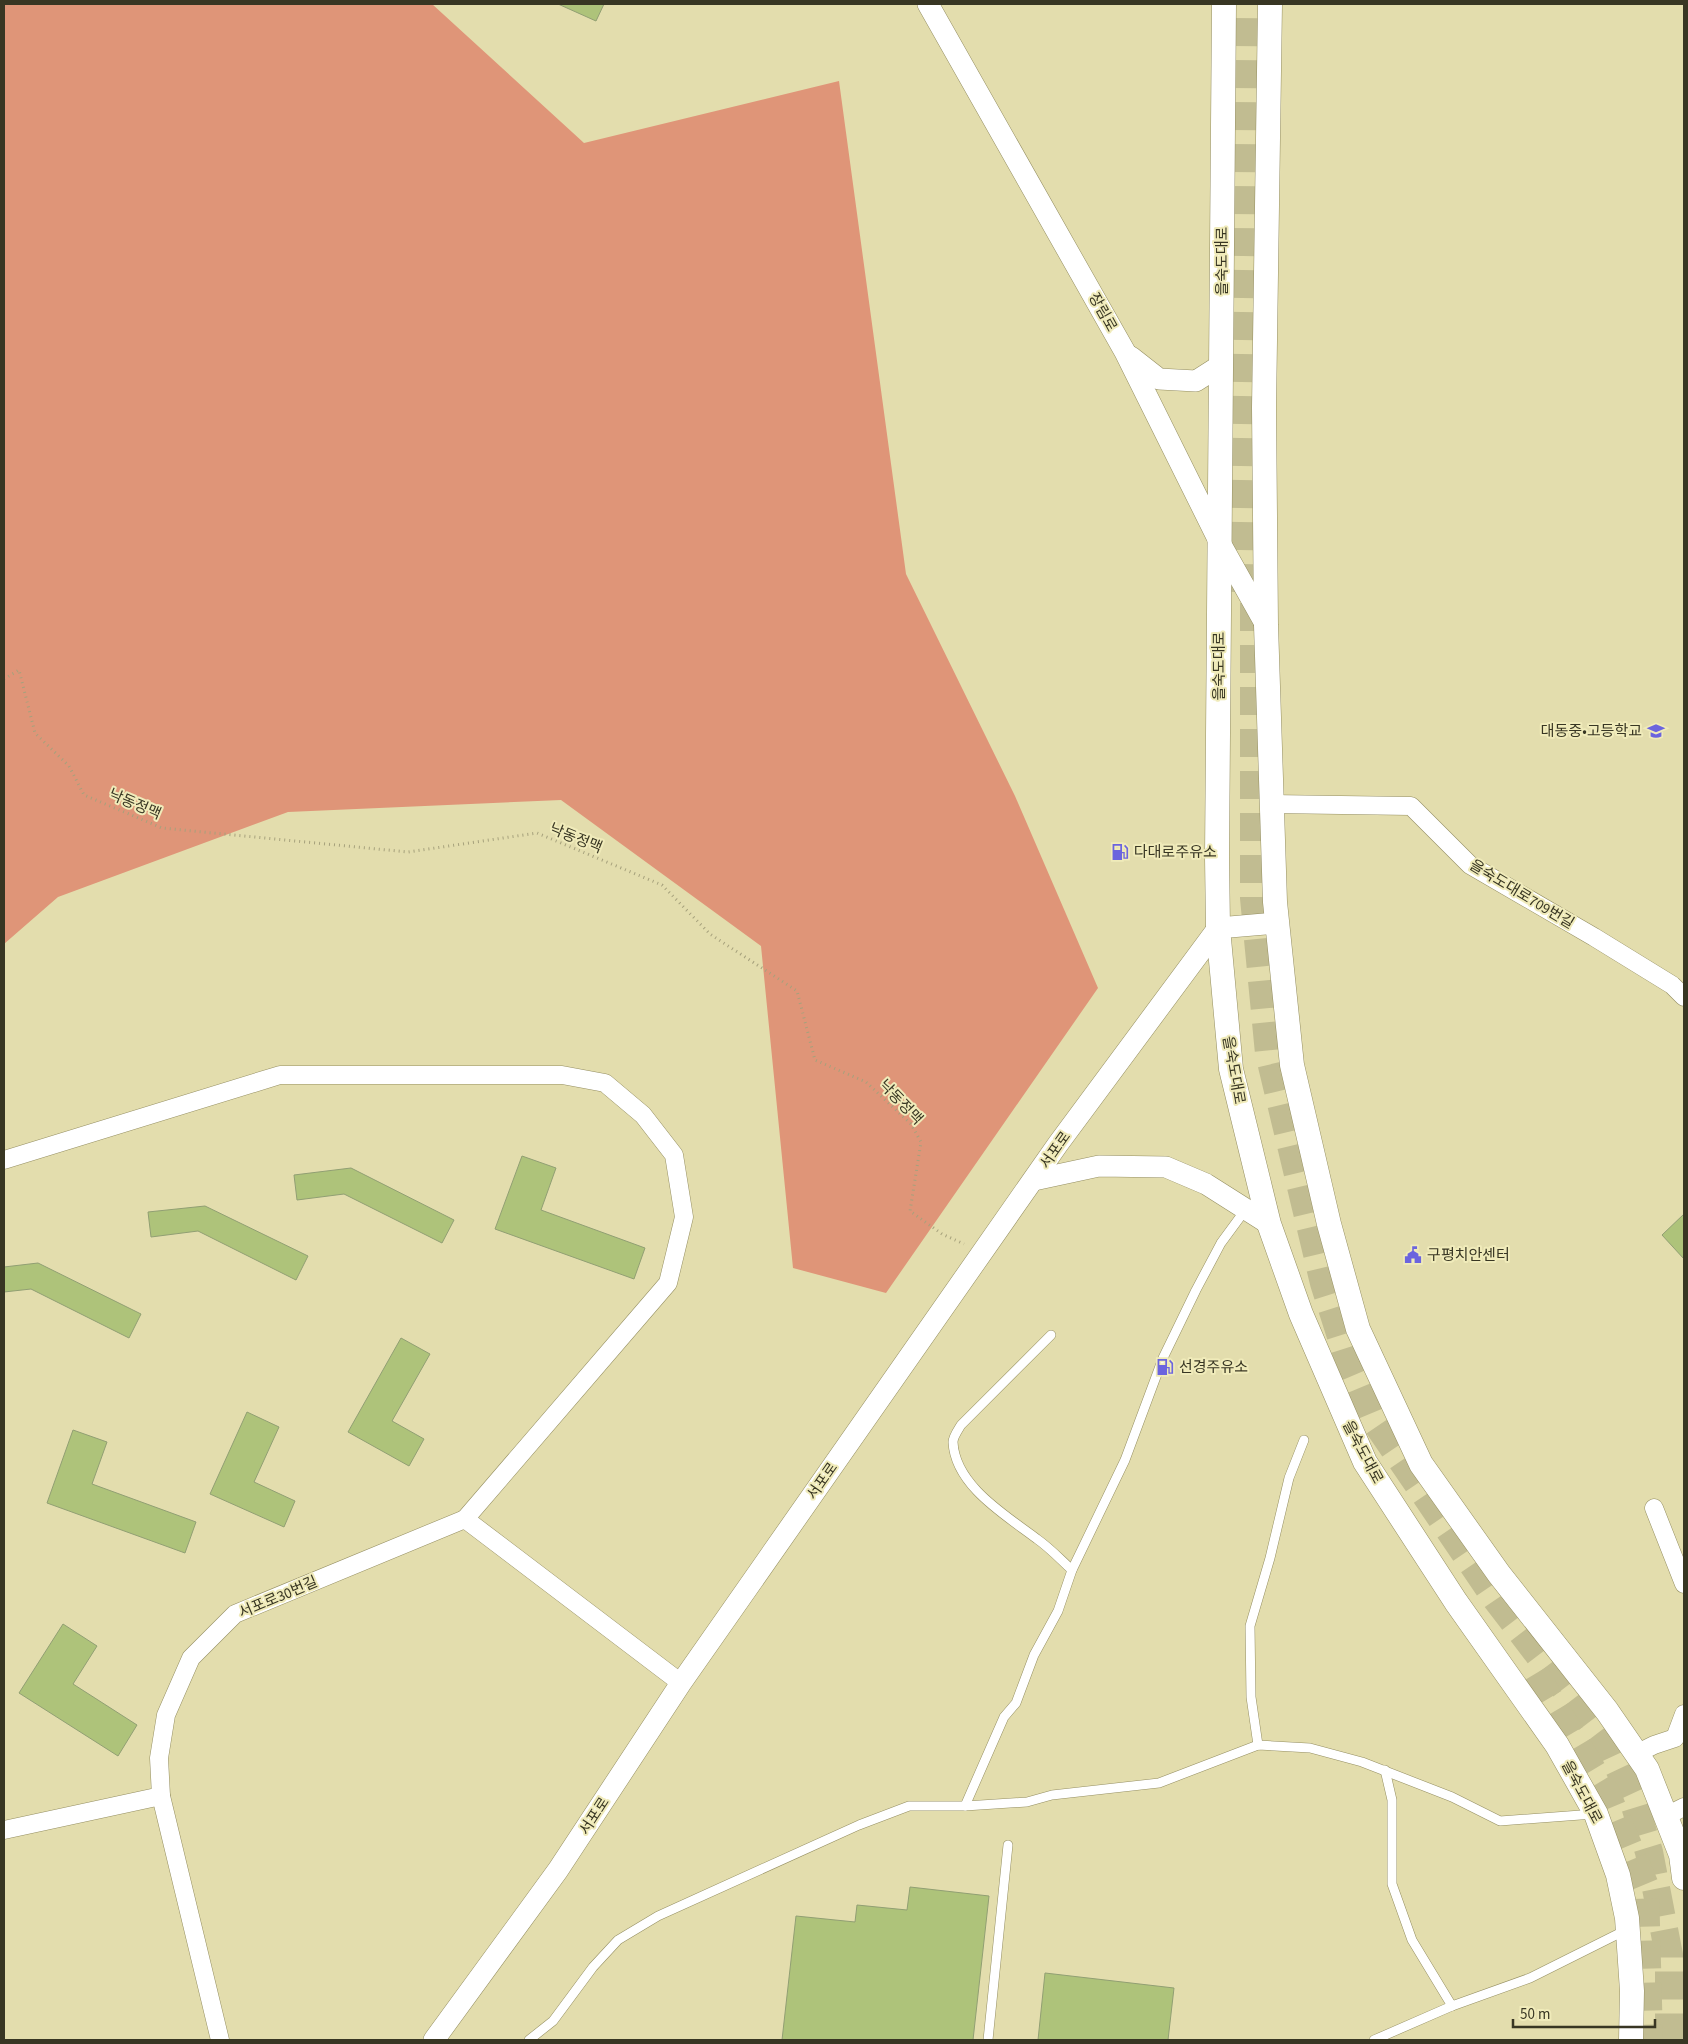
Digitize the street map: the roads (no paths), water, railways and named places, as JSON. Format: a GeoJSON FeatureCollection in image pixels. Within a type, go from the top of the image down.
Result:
{"type":"FeatureCollection","features":[{"type":"Feature","properties":{"kind":"main road","name":"을숙도대로"},"geometry":{"type":"LineString","coordinates":[[1224,4],[1218,928],[1231,1069],[1269,1224],[1300,1314],[1365,1462],[1456,1602],[1557,1745],[1596,1814],[1618,1875],[1628,1933],[1632,1991],[1631,2040]]}},
{"type":"Feature","properties":{"kind":"main road"},"geometry":{"type":"LineString","coordinates":[[1270,4],[1264,408],[1266,625],[1276,923],[1292,1065],[1329,1224],[1358,1329],[1421,1464],[1499,1574],[1607,1711],[1675,1812],[1684,1878]]}},
{"type":"Feature","properties":{"kind":"street","name":"장림로"},"geometry":{"type":"LineString","coordinates":[[928,4],[1125,352],[1220,543],[1266,625]]}},
{"type":"Feature","properties":{"kind":"street"},"geometry":{"type":"LineString","coordinates":[[1125,352],[1159,380],[1196,381],[1221,365]]}},
{"type":"Feature","properties":{"kind":"street","name":"을숙도대로709번길"},"geometry":{"type":"LineString","coordinates":[[1271,804],[1411,806],[1470,864],[1602,941],[1672,985],[1684,997]]}},
{"type":"Feature","properties":{"kind":"street"},"geometry":{"type":"LineString","coordinates":[[1218,928],[1276,923]]}},
{"type":"Feature","properties":{"kind":"street","name":"서포로"},"geometry":{"type":"LineString","coordinates":[[434,2040],[558,1870],[681,1683],[1058,1144],[1218,928]]}},
{"type":"Feature","properties":{"kind":"street"},"geometry":{"type":"LineString","coordinates":[[4,1160],[280,1075],[562,1075],[605,1083],[643,1115],[674,1155],[684,1217],[668,1283],[465,1519],[681,1683]]}},
{"type":"Feature","properties":{"kind":"street"},"geometry":{"type":"LineString","coordinates":[[1034,1180],[1099,1166],[1166,1167],[1206,1184],[1269,1224]]}},
{"type":"Feature","properties":{"kind":"street"},"geometry":{"type":"LineString","coordinates":[[1654,1508],[1684,1584]]}},
{"type":"Feature","properties":{"kind":"street","name":"서포로30번길"},"geometry":{"type":"LineString","coordinates":[[220,2040],[161,1796],[159,1758],[166,1715],[191,1658],[235,1614],[465,1519]]}},
{"type":"Feature","properties":{"kind":"street"},"geometry":{"type":"LineString","coordinates":[[1636,1754],[1654,1745],[1676,1738],[1684,1714]]}},
{"type":"Feature","properties":{"kind":"street"},"geometry":{"type":"LineString","coordinates":[[4,1830],[161,1796]]}},
{"type":"Feature","properties":{"kind":"lane"},"geometry":{"type":"LineString","coordinates":[[965,1806],[996,1732],[1004,1717],[1016,1703],[1034,1655],[1058,1611],[1072,1570],[1125,1460],[1163,1358],[1221,1243],[1246,1209]]}},
{"type":"Feature","properties":{"kind":"lane"},"geometry":{"type":"LineString","coordinates":[[1052,1335],[961,1425],[953,1440],[956,1455],[968,1479],[997,1511],[1039,1540],[1072,1570]]}},
{"type":"Feature","properties":{"kind":"lane"},"geometry":{"type":"LineString","coordinates":[[1258,1745],[1251,1697],[1250,1626],[1270,1558],[1289,1478],[1304,1440]]}},
{"type":"Feature","properties":{"kind":"lane"},"geometry":{"type":"LineString","coordinates":[[529,2040],[553,2021],[593,1967],[618,1940],[658,1916],[860,1825],[909,1806],[965,1806],[1026,1802],[1052,1795],[1159,1783],[1258,1745],[1310,1748],[1385,1770],[1452,1797],[1500,1821],[1596,1814]]}},
{"type":"Feature","properties":{"kind":"lane"},"geometry":{"type":"LineString","coordinates":[[1385,1770],[1392,1800],[1392,1884],[1412,1940],[1452,2006]]}},
{"type":"Feature","properties":{"kind":"lane"},"geometry":{"type":"LineString","coordinates":[[988,2040],[1008,1845]]}},
{"type":"Feature","properties":{"kind":"lane"},"geometry":{"type":"LineString","coordinates":[[1374,2040],[1452,2006],[1530,1978],[1618,1934],[1628,1933]]}},
{"type":"Feature","properties":{"kind":"tunnel"},"geometry":{"type":"LineString","coordinates":[[1239,592],[1245,4]]}},
{"type":"Feature","properties":{"kind":"tunnel"},"geometry":{"type":"LineString","coordinates":[[1254,603],[1254,898],[1269,1053],[1324,1283],[1346,1352],[1375,1421],[1497,1600],[1608,1745],[1632,1796],[1649,1852],[1669,1955],[1669,2040]]}},
{"type":"Feature","properties":{"kind":"tunnel"},"geometry":{"type":"LineString","coordinates":[[1535,1674],[1607,1795],[1645,1886],[1649,2040]]}},
{"type":"Feature","properties":{"kind":"place","name":"대동중•고등학교"},"geometry":{"type":"Point","coordinates":[1656,731]}},
{"type":"Feature","properties":{"kind":"place","name":"다대로주유소"},"geometry":{"type":"Point","coordinates":[1120,852]}},
{"type":"Feature","properties":{"kind":"place","name":"구평치안센터"},"geometry":{"type":"Point","coordinates":[1413,1255]}},
{"type":"Feature","properties":{"kind":"place","name":"선경주유소"},"geometry":{"type":"Point","coordinates":[1165,1367]}}]}
